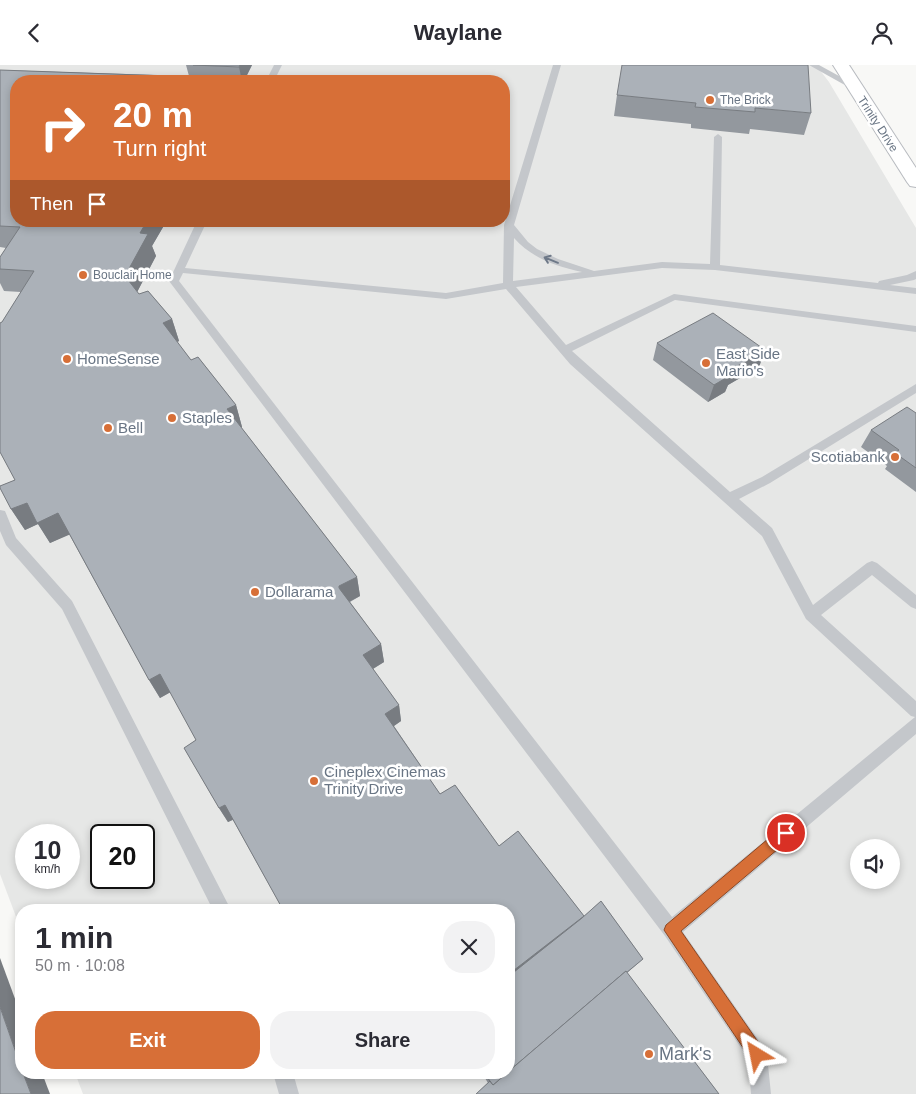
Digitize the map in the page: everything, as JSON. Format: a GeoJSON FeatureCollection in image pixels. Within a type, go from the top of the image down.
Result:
{"type":"FeatureCollection","features":[{"type":"Feature","properties":{"kind":"street","name":"Trinity Drive"},"geometry":{"type":"LineString","coordinates":[[840,65],[916,182]]}},
{"type":"Feature","properties":{"kind":"lane"},"geometry":{"type":"LineString","coordinates":[[510,222],[557,65]]}},
{"type":"Feature","properties":{"kind":"lane"},"geometry":{"type":"LineString","coordinates":[[813,65],[855,87]]}},
{"type":"Feature","properties":{"kind":"lane"},"geometry":{"type":"LineString","coordinates":[[716,267],[718,137]]}},
{"type":"Feature","properties":{"kind":"lane"},"geometry":{"type":"LineString","coordinates":[[199,227],[174,281],[671,930],[757,1055],[761,1094]]}},
{"type":"Feature","properties":{"kind":"lane"},"geometry":{"type":"LineString","coordinates":[[509,227],[508,285],[574,361],[768,532],[811,615],[916,711]]}},
{"type":"Feature","properties":{"kind":"lane"},"geometry":{"type":"LineString","coordinates":[[510,227],[517,238],[527,248],[541,256],[562,265],[597,273]]}},
{"type":"Feature","properties":{"kind":"lane"},"geometry":{"type":"LineString","coordinates":[[179,270],[351,292],[446,296],[508,285],[662,265],[716,267],[916,291]]}},
{"type":"Feature","properties":{"kind":"lane"},"geometry":{"type":"LineString","coordinates":[[863,285],[891,282],[916,274]]}},
{"type":"Feature","properties":{"kind":"lane"},"geometry":{"type":"LineString","coordinates":[[863,285],[916,299]]}},
{"type":"Feature","properties":{"kind":"lane"},"geometry":{"type":"LineString","coordinates":[[565,350],[674,297],[916,329]]}},
{"type":"Feature","properties":{"kind":"lane"},"geometry":{"type":"LineString","coordinates":[[730,498],[766,480],[916,388]]}},
{"type":"Feature","properties":{"kind":"lane"},"geometry":{"type":"LineString","coordinates":[[0,515],[11,541],[67,605],[219,904]]}},
{"type":"Feature","properties":{"kind":"lane"},"geometry":{"type":"LineString","coordinates":[[811,615],[872,567],[916,603]]}},
{"type":"Feature","properties":{"kind":"lane"},"geometry":{"type":"LineString","coordinates":[[671,930],[916,724]]}},
{"type":"Feature","properties":{"kind":"lane"},"geometry":{"type":"LineString","coordinates":[[284,1079],[288,1094]]}},
{"type":"Feature","properties":{"kind":"shaded area"},"geometry":{"type":"Polygon","coordinates":[[[0,65],[816,65],[829,82],[916,228],[916,1094],[83,1094],[77,1079],[515,1079],[515,904],[15,904],[15,914],[0,874],[0,65]]]}},
{"type":"Feature","properties":{"kind":"building"},"geometry":{"type":"Polygon","coordinates":[[[193,65],[240,65],[239,67],[193,65]]]}},
{"type":"Feature","properties":{"kind":"building","name":"The Brick"},"geometry":{"type":"Polygon","coordinates":[[[622,65],[808,65],[811,113],[755,108],[755,112],[695,107],[696,103],[617,95],[622,65]]]}},
{"type":"Feature","properties":{"kind":"building"},"geometry":{"type":"Polygon","coordinates":[[[0,70],[140,75],[10,75],[10,226],[0,226],[0,70]]]}},
{"type":"Feature","properties":{"kind":"building"},"geometry":{"type":"Polygon","coordinates":[[[20,227],[144,227],[140,233],[148,234],[125,276],[139,294],[148,291],[172,319],[163,323],[191,360],[198,357],[236,405],[227,409],[357,577],[339,586],[339,588],[381,644],[363,655],[399,705],[385,714],[440,794],[455,785],[499,846],[518,831],[584,916],[515,969],[515,904],[280,904],[225,805],[219,808],[184,748],[196,740],[160,674],[149,680],[58,513],[37,523],[27,503],[11,509],[0,488],[0,486],[15,480],[0,452],[0,323],[34,271],[0,269],[0,257],[20,227]]]}},
{"type":"Feature","properties":{"kind":"building"},"geometry":{"type":"Polygon","coordinates":[[[713,313],[765,350],[727,372],[731,375],[714,385],[657,343],[713,313]]]}},
{"type":"Feature","properties":{"kind":"building"},"geometry":{"type":"Polygon","coordinates":[[[907,407],[916,413],[916,468],[895,453],[899,450],[871,430],[907,407]]]}},
{"type":"Feature","properties":{"kind":"building"},"geometry":{"type":"Polygon","coordinates":[[[601,901],[643,959],[626,973],[626,971],[515,1066],[515,971],[601,901]]]}},
{"type":"Feature","properties":{"kind":"building"},"geometry":{"type":"Polygon","coordinates":[[[626,971],[719,1094],[476,1094],[490,1081],[493,1085],[500,1079],[515,1079],[515,1066],[626,971]]]}},
{"type":"Feature","properties":{"kind":"building"},"geometry":{"type":"Polygon","coordinates":[[[0,1007],[15,1050],[15,1079],[25,1079],[31,1094],[0,1094],[0,1007]]]}},
{"type":"Feature","properties":{"kind":"building"},"geometry":{"type":"Polygon","coordinates":[[[488,1079],[500,1079],[493,1085],[488,1079]]]}},
{"type":"Feature","properties":{"kind":"place","name":"The Brick"},"geometry":{"type":"Point","coordinates":[710,100]}},
{"type":"Feature","properties":{"kind":"place","name":"Bouclair Home"},"geometry":{"type":"Point","coordinates":[83,275]}},
{"type":"Feature","properties":{"kind":"place","name":"HomeSense"},"geometry":{"type":"Point","coordinates":[67,359]}},
{"type":"Feature","properties":{"kind":"place","name":"East Side Mario's"},"geometry":{"type":"Point","coordinates":[706,363]}},
{"type":"Feature","properties":{"kind":"place","name":"Staples"},"geometry":{"type":"Point","coordinates":[172,418]}},
{"type":"Feature","properties":{"kind":"place","name":"Bell"},"geometry":{"type":"Point","coordinates":[108,428]}},
{"type":"Feature","properties":{"kind":"place","name":"Scotiabank"},"geometry":{"type":"Point","coordinates":[895,457]}},
{"type":"Feature","properties":{"kind":"place","name":"Dollarama"},"geometry":{"type":"Point","coordinates":[255,592]}},
{"type":"Feature","properties":{"kind":"place","name":"Cineplex Cinemas Trinity Drive"},"geometry":{"type":"Point","coordinates":[314,781]}},
{"type":"Feature","properties":{"kind":"place","name":"Mark's"},"geometry":{"type":"Point","coordinates":[649,1054]}},
{"type":"Feature","properties":{"kind":"route"},"geometry":{"type":"LineString","coordinates":[[757,1055],[671,930],[786,833]]}}]}
